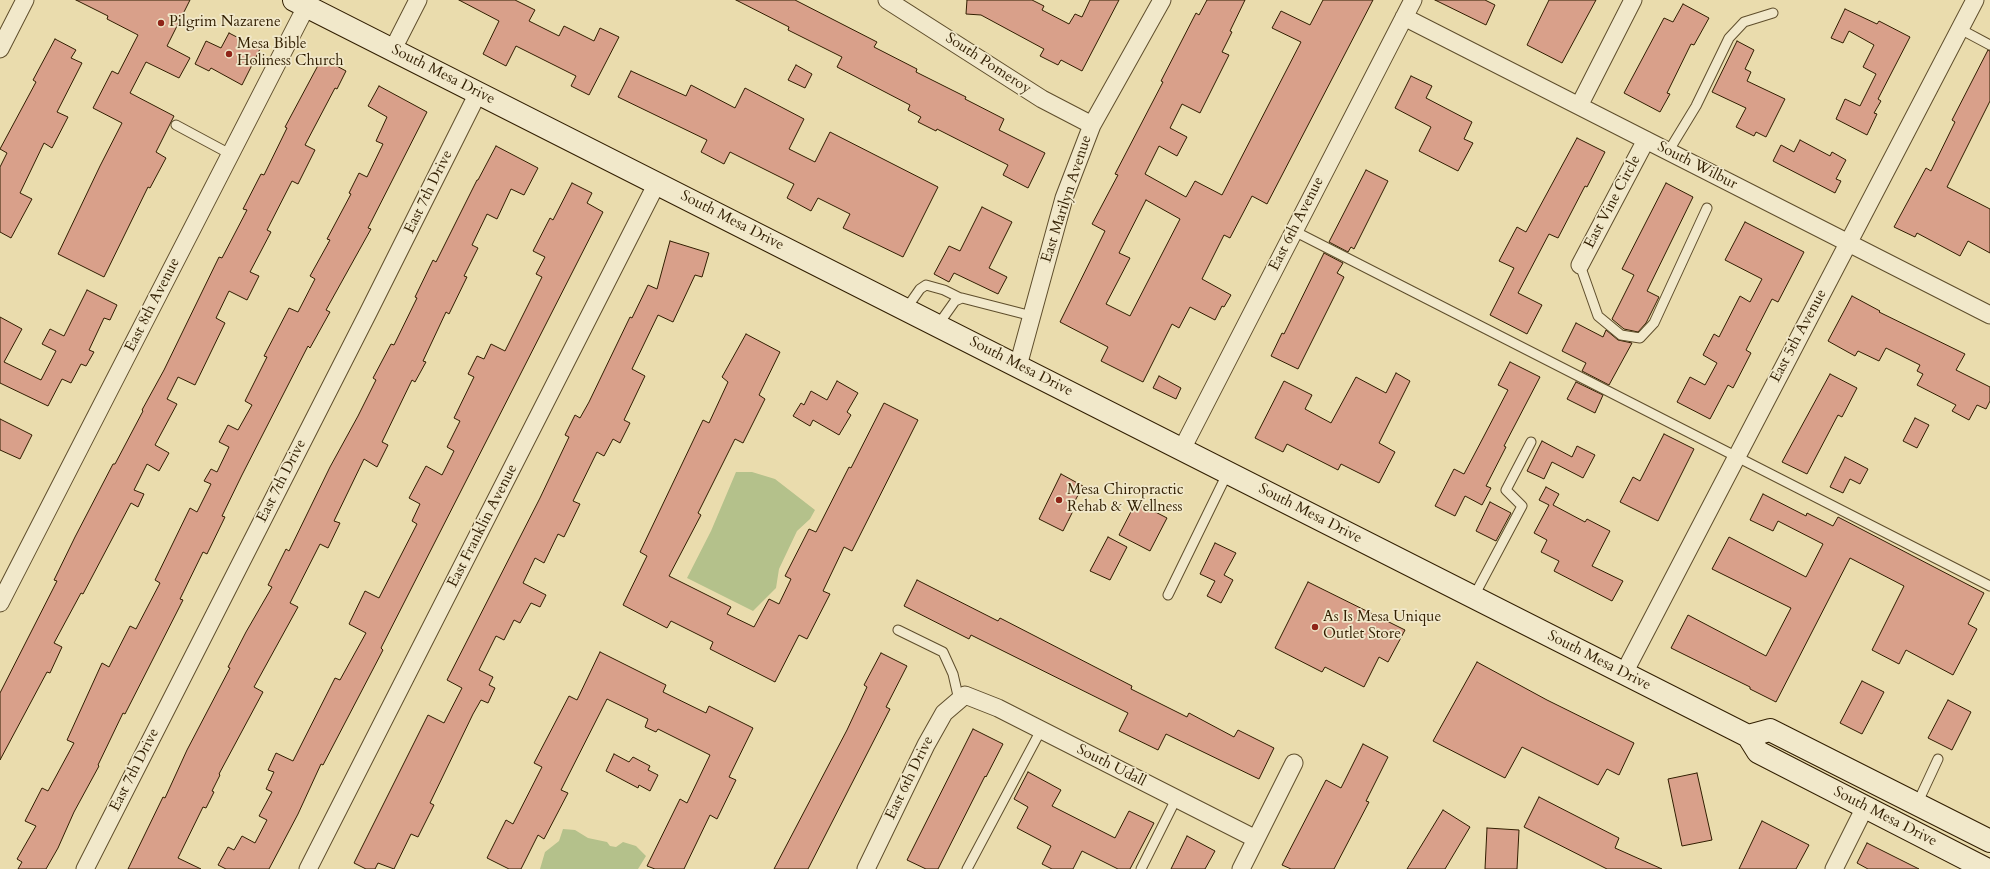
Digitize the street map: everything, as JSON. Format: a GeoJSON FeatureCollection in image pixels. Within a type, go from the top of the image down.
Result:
{"type":"FeatureCollection","features":[{"type":"Feature","properties":{"kind":"main road","name":"South Mesa Drive"},"geometry":{"type":"LineString","coordinates":[[300,3],[1748,736],[1758,752],[1986,869]]}},
{"type":"Feature","properties":{"kind":"main road","name":"South Mesa Drive"},"geometry":{"type":"LineString","coordinates":[[1748,736],[1770,730],[1990,841]]}},
{"type":"Feature","properties":{"kind":"street"},"geometry":{"type":"LineString","coordinates":[[0,49],[25,0]]}},
{"type":"Feature","properties":{"kind":"street"},"geometry":{"type":"LineString","coordinates":[[393,49],[418,0]]}},
{"type":"Feature","properties":{"kind":"street","name":"East Marilyn Avenue"},"geometry":{"type":"LineString","coordinates":[[1018,366],[1064,198],[1092,125],[1162,0]]}},
{"type":"Feature","properties":{"kind":"street","name":"East 6th Avenue"},"geometry":{"type":"LineString","coordinates":[[1182,449],[1413,0]]}},
{"type":"Feature","properties":{"kind":"street"},"geometry":{"type":"LineString","coordinates":[[1578,106],[1633,0]]}},
{"type":"Feature","properties":{"kind":"street","name":"East 5th Avenue"},"geometry":{"type":"LineString","coordinates":[[1624,673],[1975,0]]}},
{"type":"Feature","properties":{"kind":"street","name":"South Pomeroy"},"geometry":{"type":"LineString","coordinates":[[897,2],[1042,99],[1092,125]]}},
{"type":"Feature","properties":{"kind":"street","name":"East 8th Avenue"},"geometry":{"type":"LineString","coordinates":[[0,603],[230,154],[300,3]]}},
{"type":"Feature","properties":{"kind":"street","name":"South Wilbur"},"geometry":{"type":"LineString","coordinates":[[1404,17],[1990,315]]}},
{"type":"Feature","properties":{"kind":"street","name":"East 7th Drive"},"geometry":{"type":"LineString","coordinates":[[84,869],[365,320],[478,93]]}},
{"type":"Feature","properties":{"kind":"street","name":"East Vine Circle"},"geometry":{"type":"LineString","coordinates":[[1580,265],[1646,140]]}},
{"type":"Feature","properties":{"kind":"street","name":"East Franklin Avenue"},"geometry":{"type":"LineString","coordinates":[[308,869],[657,183]]}},
{"type":"Feature","properties":{"kind":"street","name":"South Udall"},"geometry":{"type":"LineString","coordinates":[[962,698],[998,708],[1256,839]]}},
{"type":"Feature","properties":{"kind":"street","name":"East 6th Drive"},"geometry":{"type":"LineString","coordinates":[[866,869],[926,745],[944,713],[962,698]]}},
{"type":"Feature","properties":{"kind":"street"},"geometry":{"type":"LineString","coordinates":[[1241,869],[1294,763]]}},
{"type":"Feature","properties":{"kind":"street"},"geometry":{"type":"LineString","coordinates":[[1834,869],[1866,807]]}},
{"type":"Feature","properties":{"kind":"lane"},"geometry":{"type":"LineString","coordinates":[[1668,152],[1696,106],[1729,38],[1744,22],[1773,13]]}},
{"type":"Feature","properties":{"kind":"lane"},"geometry":{"type":"LineString","coordinates":[[1960,29],[1990,45]]}},
{"type":"Feature","properties":{"kind":"lane"},"geometry":{"type":"LineString","coordinates":[[176,126],[230,154]]}},
{"type":"Feature","properties":{"kind":"lane"},"geometry":{"type":"LineString","coordinates":[[1580,265],[1598,316],[1620,335],[1640,338],[1654,323],[1707,208]]}},
{"type":"Feature","properties":{"kind":"lane"},"geometry":{"type":"LineString","coordinates":[[1294,231],[1990,586]]}},
{"type":"Feature","properties":{"kind":"lane"},"geometry":{"type":"LineString","coordinates":[[906,309],[920,289],[926,285],[944,290],[960,298],[1004,307],[1032,316]]}},
{"type":"Feature","properties":{"kind":"lane"},"geometry":{"type":"LineString","coordinates":[[938,325],[955,301],[960,298]]}},
{"type":"Feature","properties":{"kind":"lane"},"geometry":{"type":"LineString","coordinates":[[1473,598],[1522,506],[1506,490],[1531,442]]}},
{"type":"Feature","properties":{"kind":"lane"},"geometry":{"type":"LineString","coordinates":[[1168,595],[1228,472]]}},
{"type":"Feature","properties":{"kind":"lane"},"geometry":{"type":"LineString","coordinates":[[898,630],[943,652],[962,698]]}},
{"type":"Feature","properties":{"kind":"lane"},"geometry":{"type":"LineString","coordinates":[[967,869],[1041,730]]}},
{"type":"Feature","properties":{"kind":"lane"},"geometry":{"type":"LineString","coordinates":[[1917,804],[1938,759]]}},
{"type":"Feature","properties":{"kind":"lane"},"geometry":{"type":"LineString","coordinates":[[1141,869],[1176,799]]}},
{"type":"Feature","properties":{"kind":"green space"},"geometry":{"type":"Polygon","coordinates":[[[736,472],[752,472],[775,479],[815,510],[810,519],[797,531],[779,569],[776,588],[753,611],[687,578],[711,531],[736,472]]]}},
{"type":"Feature","properties":{"kind":"green space"},"geometry":{"type":"Polygon","coordinates":[[[563,829],[575,830],[588,838],[607,842],[610,846],[616,847],[623,842],[636,846],[646,856],[638,869],[540,869],[545,852],[559,841],[563,829]]]}},
{"type":"Feature","properties":{"kind":"building"},"geometry":{"type":"Polygon","coordinates":[[[76,0],[190,0],[167,46],[190,58],[179,78],[146,62],[130,93],[174,116],[156,152],[166,158],[150,188],[148,187],[104,277],[58,254],[122,123],[93,108],[112,71],[118,74],[138,35],[107,19],[108,16],[76,0]]]}},
{"type":"Feature","properties":{"kind":"building"},"geometry":{"type":"Polygon","coordinates":[[[459,0],[515,0],[535,10],[529,21],[559,36],[564,26],[594,41],[600,28],[619,37],[589,95],[571,86],[576,76],[516,46],[506,66],[483,54],[499,21],[459,0]]]}},
{"type":"Feature","properties":{"kind":"building"},"geometry":{"type":"Polygon","coordinates":[[[736,0],[795,0],[877,42],[874,47],[917,69],[916,72],[966,97],[965,99],[1004,119],[999,130],[1045,153],[1028,188],[1003,175],[1008,165],[937,129],[936,131],[918,122],[921,117],[908,110],[910,105],[837,67],[842,57],[788,30],[789,27],[736,0]]]}},
{"type":"Feature","properties":{"kind":"building"},"geometry":{"type":"Polygon","coordinates":[[[967,0],[1032,0],[1044,6],[1042,10],[1069,24],[1075,14],[1082,17],[1090,0],[1119,0],[1082,71],[1061,60],[1058,65],[1040,56],[1044,49],[981,15],[966,14],[967,0]]]}},
{"type":"Feature","properties":{"kind":"building"},"geometry":{"type":"Polygon","coordinates":[[[1207,0],[1245,0],[1222,52],[1229,55],[1200,113],[1182,104],[1170,128],[1187,137],[1177,156],[1159,146],[1145,174],[1186,197],[1195,181],[1222,195],[1301,42],[1272,28],[1281,11],[1310,25],[1323,0],[1373,0],[1267,204],[1252,196],[1230,238],[1224,235],[1202,279],[1231,295],[1224,307],[1222,306],[1215,320],[1190,307],[1179,328],[1172,324],[1143,382],[1101,361],[1108,347],[1060,322],[1105,231],[1092,224],[1118,175],[1115,174],[1163,82],[1161,81],[1196,13],[1199,15],[1207,0]],[[1146,200],[1119,253],[1130,258],[1106,304],[1130,316],[1180,219],[1146,200]]]}},
{"type":"Feature","properties":{"kind":"building"},"geometry":{"type":"Polygon","coordinates":[[[1435,0],[1485,0],[1495,5],[1486,25],[1435,0]]]}},
{"type":"Feature","properties":{"kind":"building"},"geometry":{"type":"Polygon","coordinates":[[[1549,0],[1596,0],[1562,63],[1527,45],[1549,0]]]}},
{"type":"Feature","properties":{"kind":"building"},"geometry":{"type":"Polygon","coordinates":[[[1683,4],[1709,18],[1694,45],[1691,44],[1667,93],[1670,94],[1660,112],[1624,93],[1664,18],[1673,22],[1683,4]]]}},
{"type":"Feature","properties":{"kind":"building"},"geometry":{"type":"Polygon","coordinates":[[[1845,9],[1877,24],[1879,21],[1910,37],[1878,99],[1881,101],[1874,113],[1877,114],[1867,135],[1836,119],[1845,99],[1860,106],[1876,74],[1863,67],[1874,45],[1849,31],[1843,43],[1831,38],[1845,9]]]}},
{"type":"Feature","properties":{"kind":"building","name":"Mesa Bible Holiness Church"},"geometry":{"type":"Polygon","coordinates":[[[229,33],[260,49],[242,85],[211,68],[209,71],[195,64],[206,41],[221,48],[229,33]]]}},
{"type":"Feature","properties":{"kind":"building"},"geometry":{"type":"Polygon","coordinates":[[[55,39],[76,50],[71,58],[82,63],[57,112],[68,117],[52,148],[44,143],[20,193],[32,199],[11,238],[0,232],[0,167],[7,153],[0,149],[36,82],[33,80],[55,39]]]}},
{"type":"Feature","properties":{"kind":"building"},"geometry":{"type":"Polygon","coordinates":[[[1737,41],[1754,50],[1745,69],[1751,72],[1747,81],[1785,99],[1766,137],[1756,132],[1754,136],[1736,127],[1746,108],[1712,92],[1737,41]]]}},
{"type":"Feature","properties":{"kind":"building"},"geometry":{"type":"Polygon","coordinates":[[[1988,50],[1990,51],[1990,101],[1947,187],[1990,209],[1990,253],[1968,241],[1960,256],[1917,233],[1915,237],[1894,227],[1926,168],[1931,171],[1955,122],[1952,120],[1988,50]]]}},
{"type":"Feature","properties":{"kind":"building"},"geometry":{"type":"Polygon","coordinates":[[[322,58],[346,71],[337,89],[335,88],[305,145],[315,150],[298,184],[292,181],[267,230],[271,232],[250,272],[259,276],[247,300],[229,291],[216,318],[225,323],[195,385],[178,377],[167,399],[177,404],[155,445],[169,453],[159,471],[147,464],[134,490],[144,494],[138,507],[131,503],[83,594],[81,593],[54,643],[62,647],[50,673],[47,672],[0,760],[0,693],[57,581],[54,580],[75,537],[113,464],[115,464],[143,411],[142,410],[164,370],[219,257],[222,258],[247,210],[243,209],[261,174],[264,175],[287,128],[285,127],[322,58]]]}},
{"type":"Feature","properties":{"kind":"building"},"geometry":{"type":"Polygon","coordinates":[[[796,65],[812,74],[805,88],[788,80],[796,65]]]}},
{"type":"Feature","properties":{"kind":"building"},"geometry":{"type":"Polygon","coordinates":[[[631,71],[686,96],[691,85],[735,108],[745,88],[804,119],[789,149],[815,162],[830,132],[938,187],[903,257],[843,228],[850,214],[818,198],[811,211],[787,198],[794,184],[730,152],[724,164],[701,152],[707,140],[618,97],[631,71]]]}},
{"type":"Feature","properties":{"kind":"building"},"geometry":{"type":"Polygon","coordinates":[[[1411,76],[1432,86],[1426,98],[1472,122],[1464,139],[1473,143],[1458,171],[1419,151],[1431,127],[1395,108],[1411,76]]]}},
{"type":"Feature","properties":{"kind":"building"},"geometry":{"type":"Polygon","coordinates":[[[379,86],[427,112],[368,228],[371,229],[326,310],[330,312],[310,348],[308,346],[242,475],[222,516],[225,517],[207,554],[203,552],[180,599],[183,600],[125,714],[123,713],[98,765],[99,766],[74,812],[58,848],[46,869],[18,869],[22,862],[17,859],[36,826],[25,821],[42,788],[48,791],[74,743],[67,740],[102,663],[109,667],[130,626],[136,629],[160,583],[155,580],[190,508],[197,512],[211,484],[204,481],[211,469],[217,472],[229,447],[219,442],[228,425],[238,430],[252,405],[245,401],[267,357],[264,356],[289,308],[298,312],[315,279],[310,276],[330,240],[327,239],[351,194],[349,193],[359,173],[367,177],[383,144],[376,141],[387,117],[368,106],[379,86]]]}},
{"type":"Feature","properties":{"kind":"building"},"geometry":{"type":"Polygon","coordinates":[[[1577,138],[1605,152],[1587,187],[1585,186],[1558,238],[1549,234],[1518,293],[1542,305],[1527,334],[1490,315],[1514,268],[1499,261],[1517,227],[1526,232],[1577,138]]]}},
{"type":"Feature","properties":{"kind":"building"},"geometry":{"type":"Polygon","coordinates":[[[1800,140],[1830,156],[1832,152],[1846,160],[1836,179],[1841,181],[1835,193],[1773,161],[1781,145],[1794,152],[1800,140]]]}},
{"type":"Feature","properties":{"kind":"building"},"geometry":{"type":"Polygon","coordinates":[[[496,146],[538,168],[524,195],[511,189],[497,219],[487,214],[472,245],[478,248],[464,276],[467,277],[449,314],[446,312],[423,361],[426,362],[415,382],[412,380],[382,442],[388,445],[377,467],[364,459],[334,521],[340,523],[328,548],[320,544],[290,603],[298,607],[254,687],[263,692],[219,774],[220,775],[212,791],[214,792],[206,808],[203,807],[178,858],[201,869],[128,869],[163,797],[165,798],[187,750],[230,668],[228,667],[272,587],[268,585],[286,549],[289,551],[330,467],[376,380],[373,378],[391,344],[394,345],[417,298],[415,297],[433,260],[436,262],[477,180],[496,146]]]}},
{"type":"Feature","properties":{"kind":"building"},"geometry":{"type":"Polygon","coordinates":[[[1366,170],[1388,181],[1354,249],[1351,247],[1348,252],[1329,242],[1366,170]]]}},
{"type":"Feature","properties":{"kind":"building"},"geometry":{"type":"Polygon","coordinates":[[[572,183],[592,193],[587,203],[603,212],[381,648],[383,650],[323,765],[321,764],[298,814],[269,869],[226,869],[218,865],[228,847],[234,850],[242,836],[255,843],[267,820],[259,816],[272,792],[266,789],[274,772],[268,770],[276,753],[293,761],[335,678],[340,680],[366,633],[349,624],[365,591],[379,598],[417,524],[412,521],[420,504],[409,498],[426,466],[442,475],[454,451],[447,447],[460,421],[454,418],[474,377],[468,374],[477,356],[484,359],[491,344],[505,351],[542,277],[536,274],[545,257],[533,251],[550,218],[553,220],[572,183]]]}},
{"type":"Feature","properties":{"kind":"building"},"geometry":{"type":"Polygon","coordinates":[[[1666,183],[1693,197],[1647,291],[1659,297],[1646,323],[1638,332],[1624,329],[1612,319],[1634,275],[1622,269],[1666,183]]]}},
{"type":"Feature","properties":{"kind":"building"},"geometry":{"type":"Polygon","coordinates":[[[982,207],[1012,222],[989,268],[1007,277],[998,294],[954,273],[949,282],[934,274],[949,246],[960,251],[982,207]]]}},
{"type":"Feature","properties":{"kind":"building"},"geometry":{"type":"Polygon","coordinates":[[[1745,222],[1804,252],[1778,302],[1772,299],[1746,350],[1751,353],[1733,388],[1728,385],[1710,419],[1677,402],[1690,377],[1705,385],[1717,363],[1703,355],[1714,334],[1719,337],[1740,296],[1750,302],[1762,279],[1725,260],[1745,222]]]}},
{"type":"Feature","properties":{"kind":"building"},"geometry":{"type":"Polygon","coordinates":[[[670,241],[709,253],[702,277],[695,275],[673,322],[658,315],[632,369],[645,376],[624,420],[630,423],[620,443],[613,439],[604,456],[597,452],[573,501],[580,504],[564,537],[558,534],[544,563],[535,558],[523,583],[546,595],[540,607],[531,603],[520,623],[514,620],[504,640],[496,636],[479,670],[493,677],[489,685],[495,688],[488,703],[481,700],[473,714],[430,803],[434,805],[418,837],[411,834],[394,869],[378,863],[375,869],[366,869],[354,863],[428,715],[444,723],[462,688],[447,680],[540,498],[569,437],[565,435],[575,415],[580,418],[589,402],[630,317],[632,318],[648,285],[657,289],[670,241]]]}},
{"type":"Feature","properties":{"kind":"building"},"geometry":{"type":"Polygon","coordinates":[[[1324,253],[1343,263],[1337,273],[1344,277],[1298,369],[1271,356],[1282,333],[1284,334],[1324,253]]]}},
{"type":"Feature","properties":{"kind":"building"},"geometry":{"type":"Polygon","coordinates":[[[87,290],[117,305],[110,320],[104,318],[89,350],[94,352],[86,366],[81,364],[71,383],[62,379],[48,406],[0,383],[0,317],[22,329],[4,362],[41,380],[56,351],[42,344],[50,329],[64,336],[87,290]]]}},
{"type":"Feature","properties":{"kind":"building"},"geometry":{"type":"Polygon","coordinates":[[[1852,296],[1880,311],[1879,312],[1965,354],[1956,370],[1990,387],[1990,401],[1986,409],[1977,405],[1969,420],[1952,411],[1956,405],[1917,385],[1923,374],[1917,371],[1920,365],[1886,348],[1879,361],[1858,351],[1855,356],[1828,341],[1852,296]]]}},
{"type":"Feature","properties":{"kind":"building"},"geometry":{"type":"Polygon","coordinates":[[[1576,323],[1603,337],[1606,330],[1618,340],[1632,343],[1609,385],[1582,371],[1586,363],[1562,351],[1576,323]]]}},
{"type":"Feature","properties":{"kind":"building"},"geometry":{"type":"Polygon","coordinates":[[[746,334],[780,352],[759,395],[765,399],[743,443],[735,439],[698,513],[701,515],[669,576],[731,607],[727,614],[754,627],[769,599],[779,604],[791,579],[785,576],[809,529],[816,532],[884,403],[918,420],[852,551],[844,547],[823,591],[830,594],[807,639],[799,635],[775,682],[710,649],[713,642],[671,621],[667,628],[623,605],[647,556],[640,552],[703,420],[709,423],[728,382],[722,377],[746,334]]]}},
{"type":"Feature","properties":{"kind":"building"},"geometry":{"type":"Polygon","coordinates":[[[1510,362],[1540,377],[1504,446],[1506,447],[1486,486],[1491,488],[1482,505],[1465,496],[1455,516],[1435,506],[1454,469],[1464,474],[1508,390],[1498,385],[1510,362]]]}},
{"type":"Feature","properties":{"kind":"building"},"geometry":{"type":"Polygon","coordinates":[[[1396,373],[1410,381],[1379,443],[1395,452],[1379,483],[1341,464],[1338,470],[1287,444],[1283,452],[1255,438],[1284,381],[1312,395],[1305,409],[1331,423],[1356,377],[1386,393],[1396,373]]]}},
{"type":"Feature","properties":{"kind":"building"},"geometry":{"type":"Polygon","coordinates":[[[1830,374],[1857,388],[1842,417],[1838,415],[1807,474],[1782,462],[1830,374]]]}},
{"type":"Feature","properties":{"kind":"building"},"geometry":{"type":"Polygon","coordinates":[[[1159,376],[1181,388],[1176,399],[1153,388],[1159,376]]]}},
{"type":"Feature","properties":{"kind":"building"},"geometry":{"type":"Polygon","coordinates":[[[837,381],[858,393],[847,412],[851,415],[839,435],[813,420],[810,426],[793,416],[801,403],[804,405],[811,391],[827,400],[837,381]]]}},
{"type":"Feature","properties":{"kind":"building"},"geometry":{"type":"Polygon","coordinates":[[[1576,382],[1603,395],[1595,413],[1567,399],[1576,382]]]}},
{"type":"Feature","properties":{"kind":"building"},"geometry":{"type":"Polygon","coordinates":[[[1915,418],[1929,425],[1917,448],[1903,441],[1915,418]]]}},
{"type":"Feature","properties":{"kind":"building"},"geometry":{"type":"Polygon","coordinates":[[[0,419],[32,435],[20,459],[0,450],[0,419]]]}},
{"type":"Feature","properties":{"kind":"building"},"geometry":{"type":"Polygon","coordinates":[[[1664,434],[1694,449],[1658,521],[1620,502],[1633,477],[1640,481],[1664,434]]]}},
{"type":"Feature","properties":{"kind":"building"},"geometry":{"type":"Polygon","coordinates":[[[1542,441],[1572,457],[1577,446],[1595,455],[1583,478],[1552,462],[1544,479],[1527,471],[1542,441]]]}},
{"type":"Feature","properties":{"kind":"building"},"geometry":{"type":"Polygon","coordinates":[[[1845,457],[1868,469],[1860,484],[1850,479],[1843,493],[1830,487],[1845,457]]]}},
{"type":"Feature","properties":{"kind":"building","name":"Mesa Chiropractic Rehab & Wellness"},"geometry":{"type":"Polygon","coordinates":[[[1061,474],[1083,486],[1070,510],[1073,511],[1063,531],[1039,519],[1061,474]]]}},
{"type":"Feature","properties":{"kind":"building"},"geometry":{"type":"Polygon","coordinates":[[[1546,487],[1559,494],[1553,505],[1585,522],[1587,519],[1610,531],[1592,566],[1623,581],[1612,601],[1554,571],[1559,561],[1541,552],[1547,540],[1534,533],[1549,505],[1539,500],[1546,487]]]}},
{"type":"Feature","properties":{"kind":"building"},"geometry":{"type":"Polygon","coordinates":[[[1763,494],[1806,516],[1807,513],[1833,526],[1838,517],[1984,593],[1968,624],[1977,629],[1953,675],[1906,650],[1899,664],[1872,650],[1904,586],[1850,558],[1776,702],[1750,689],[1750,687],[1671,648],[1688,615],[1766,656],[1791,608],[1712,569],[1729,537],[1806,577],[1823,544],[1778,521],[1773,531],[1750,520],[1763,494]]]}},
{"type":"Feature","properties":{"kind":"building"},"geometry":{"type":"Polygon","coordinates":[[[1136,502],[1167,518],[1150,551],[1119,535],[1136,502]]]}},
{"type":"Feature","properties":{"kind":"building"},"geometry":{"type":"Polygon","coordinates":[[[1490,502],[1511,513],[1496,541],[1476,531],[1490,502]]]}},
{"type":"Feature","properties":{"kind":"building"},"geometry":{"type":"Polygon","coordinates":[[[1108,537],[1127,547],[1110,580],[1090,571],[1108,537]]]}},
{"type":"Feature","properties":{"kind":"building"},"geometry":{"type":"Polygon","coordinates":[[[1215,543],[1236,553],[1224,575],[1233,580],[1221,603],[1207,596],[1215,581],[1200,574],[1215,543]]]}},
{"type":"Feature","properties":{"kind":"building"},"geometry":{"type":"Polygon","coordinates":[[[917,580],[998,621],[1000,618],[1132,686],[1131,689],[1187,717],[1189,713],[1234,737],[1238,730],[1274,748],[1259,779],[1166,734],[1158,750],[1119,731],[1128,713],[971,635],[969,639],[904,606],[917,580]]]}},
{"type":"Feature","properties":{"kind":"building"},"geometry":{"type":"Polygon","coordinates":[[[1308,582],[1405,630],[1388,662],[1379,657],[1364,687],[1325,667],[1322,672],[1275,648],[1308,582]]]}},
{"type":"Feature","properties":{"kind":"building"},"geometry":{"type":"Polygon","coordinates":[[[600,652],[666,685],[663,692],[706,713],[709,706],[753,728],[729,777],[736,780],[717,819],[710,815],[684,869],[655,869],[647,866],[680,799],[687,803],[710,755],[658,729],[656,732],[645,727],[648,719],[607,699],[561,790],[568,793],[544,839],[538,835],[521,869],[509,869],[487,858],[506,820],[513,824],[542,767],[534,763],[569,696],[577,700],[600,652]]]}},
{"type":"Feature","properties":{"kind":"building"},"geometry":{"type":"Polygon","coordinates":[[[881,653],[907,666],[886,707],[890,709],[808,869],[774,869],[847,730],[867,687],[864,685],[881,653]]]}},
{"type":"Feature","properties":{"kind":"building"},"geometry":{"type":"Polygon","coordinates":[[[1477,662],[1547,700],[1634,743],[1619,775],[1607,769],[1598,785],[1522,747],[1505,778],[1433,741],[1477,662]]]}},
{"type":"Feature","properties":{"kind":"building"},"geometry":{"type":"Polygon","coordinates":[[[1862,681],[1884,692],[1862,734],[1840,723],[1862,681]]]}},
{"type":"Feature","properties":{"kind":"building"},"geometry":{"type":"Polygon","coordinates":[[[1948,700],[1971,712],[1952,750],[1928,738],[1948,700]]]}},
{"type":"Feature","properties":{"kind":"building"},"geometry":{"type":"Polygon","coordinates":[[[973,729],[1003,744],[986,777],[985,776],[938,869],[926,869],[907,860],[973,729]]]}},
{"type":"Feature","properties":{"kind":"building"},"geometry":{"type":"Polygon","coordinates":[[[1363,744],[1388,757],[1366,801],[1369,802],[1334,869],[1291,869],[1282,865],[1326,780],[1341,788],[1363,744]]]}},
{"type":"Feature","properties":{"kind":"building"},"geometry":{"type":"Polygon","coordinates":[[[614,754],[629,762],[633,757],[650,766],[648,770],[658,775],[650,791],[639,785],[638,788],[606,771],[614,754]]]}},
{"type":"Feature","properties":{"kind":"building"},"geometry":{"type":"Polygon","coordinates":[[[1028,772],[1061,790],[1052,806],[1115,838],[1129,811],[1154,823],[1130,869],[1118,869],[1082,851],[1073,869],[1052,869],[1042,864],[1051,846],[1017,828],[1028,807],[1014,799],[1028,772]]]}},
{"type":"Feature","properties":{"kind":"building"},"geometry":{"type":"Polygon","coordinates":[[[1697,773],[1712,840],[1682,846],[1668,779],[1697,773]]]}},
{"type":"Feature","properties":{"kind":"building"},"geometry":{"type":"Polygon","coordinates":[[[1539,797],[1619,838],[1615,848],[1662,869],[1607,869],[1524,827],[1539,797]]]}},
{"type":"Feature","properties":{"kind":"building"},"geometry":{"type":"Polygon","coordinates":[[[1443,810],[1470,827],[1445,869],[1407,869],[1443,810]]]}},
{"type":"Feature","properties":{"kind":"building"},"geometry":{"type":"Polygon","coordinates":[[[1762,821],[1809,845],[1796,869],[1739,869],[1762,821]]]}},
{"type":"Feature","properties":{"kind":"building"},"geometry":{"type":"Polygon","coordinates":[[[1487,828],[1519,830],[1517,869],[1485,869],[1487,828]]]}},
{"type":"Feature","properties":{"kind":"building"},"geometry":{"type":"Polygon","coordinates":[[[1187,836],[1215,851],[1205,869],[1171,869],[1187,836]]]}},
{"type":"Feature","properties":{"kind":"building"},"geometry":{"type":"Polygon","coordinates":[[[1867,843],[1919,869],[1868,869],[1857,863],[1867,843]]]}},
{"type":"Feature","properties":{"kind":"place","name":"Pilgrim Nazarene"},"geometry":{"type":"Point","coordinates":[161,23]}},
{"type":"Feature","properties":{"kind":"place","name":"Mesa Bible Holiness Church"},"geometry":{"type":"Point","coordinates":[229,54]}},
{"type":"Feature","properties":{"kind":"place","name":"Mesa Chiropractic Rehab & Wellness"},"geometry":{"type":"Point","coordinates":[1059,500]}},
{"type":"Feature","properties":{"kind":"place","name":"As Is Mesa Unique Outlet Store"},"geometry":{"type":"Point","coordinates":[1315,627]}}]}
